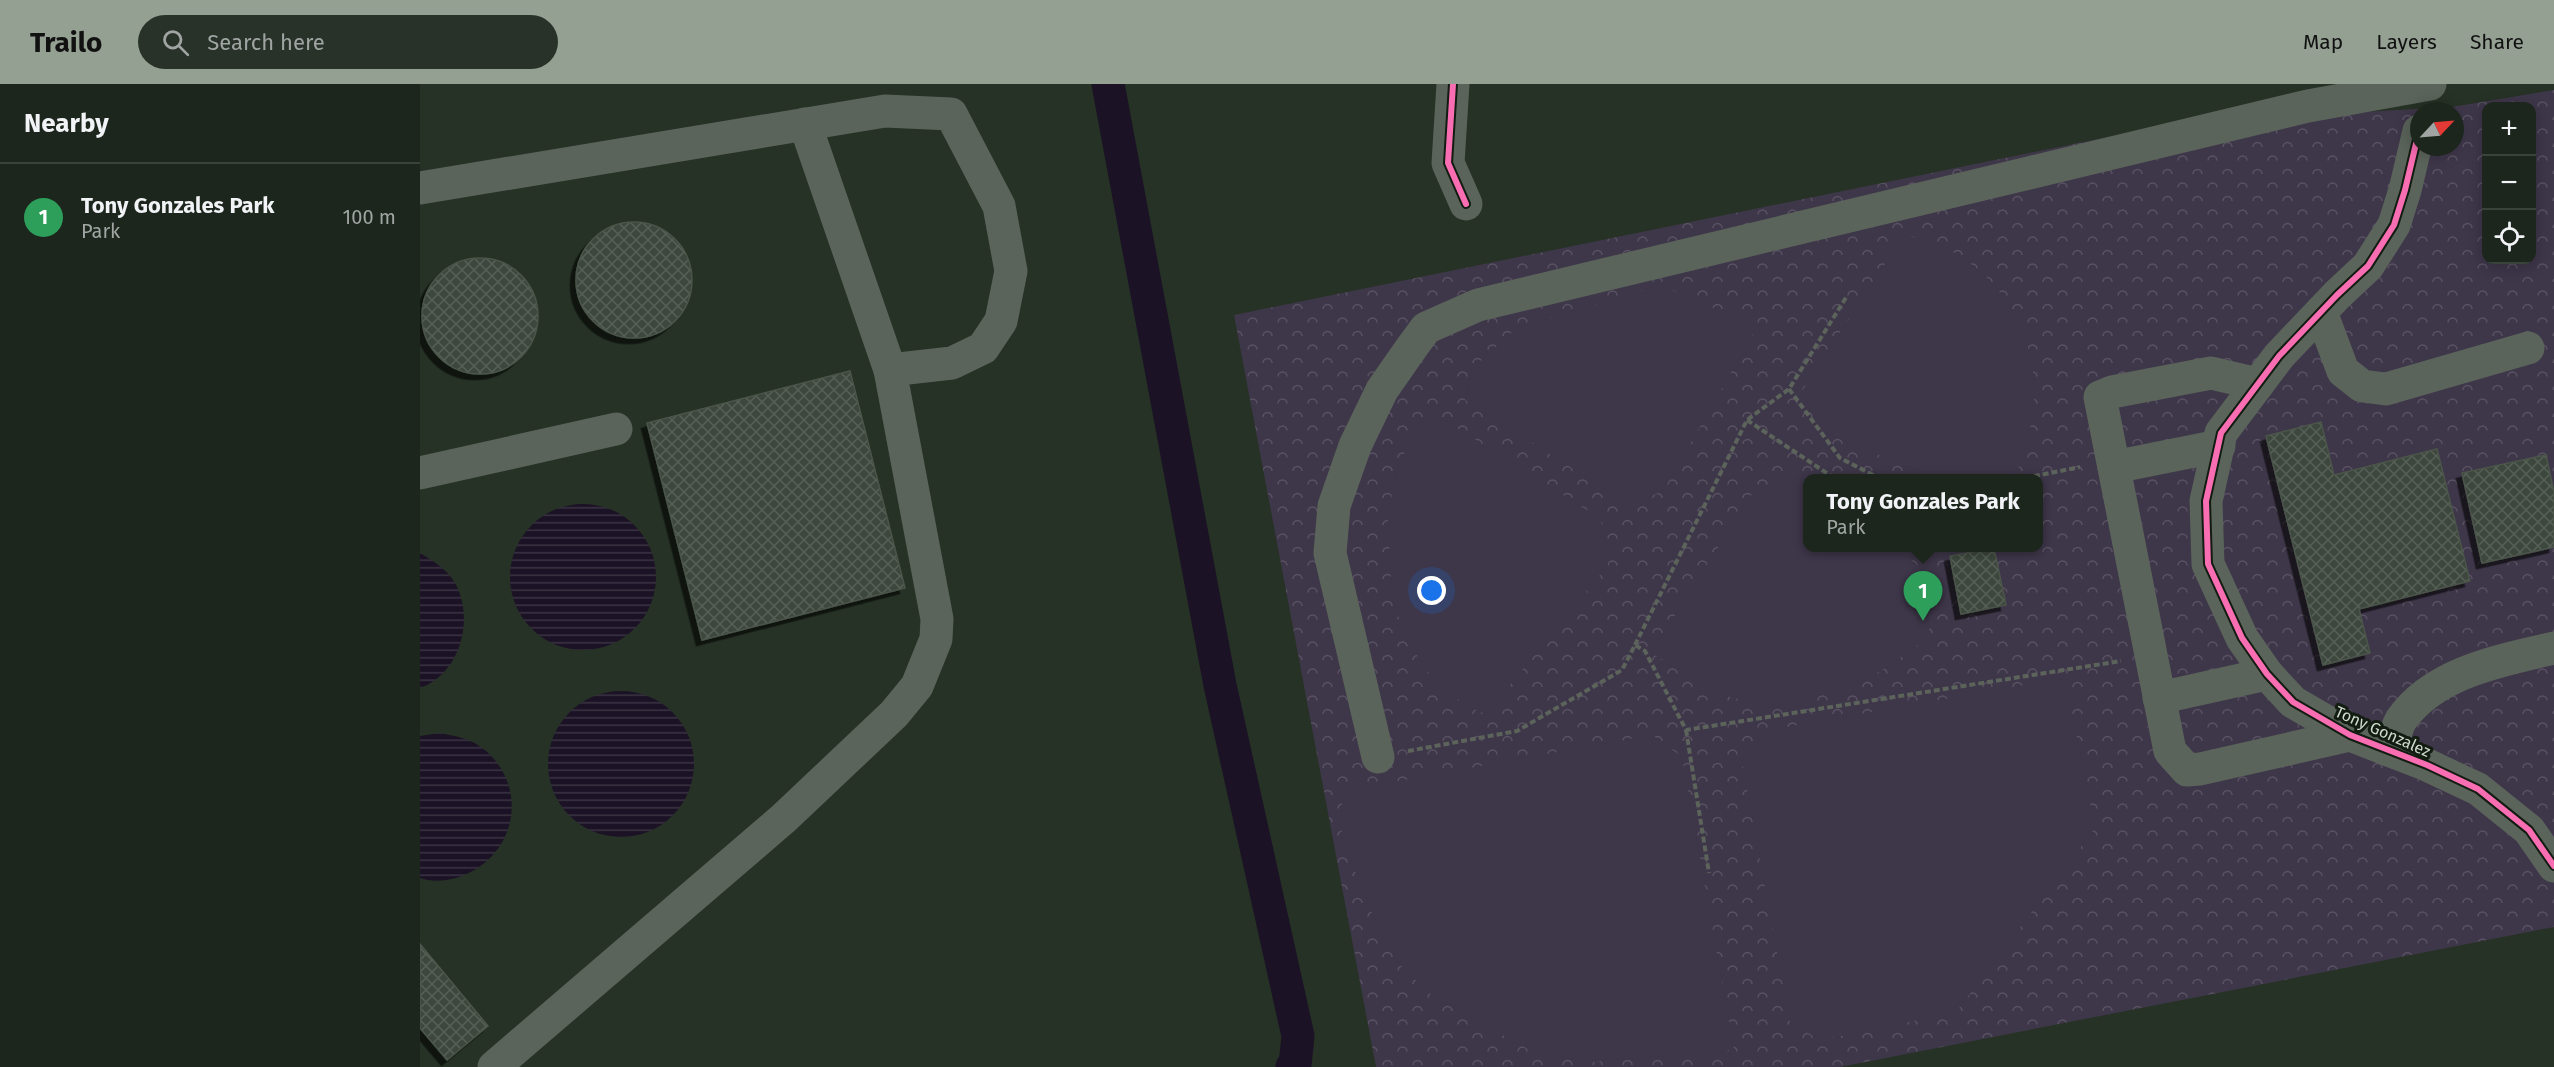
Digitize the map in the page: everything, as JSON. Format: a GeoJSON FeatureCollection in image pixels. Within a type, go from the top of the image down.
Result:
{"type":"FeatureCollection","features":[{"type":"Feature","properties":{"kind":"street"},"geometry":{"type":"LineString","coordinates":[[1453,84],[1448,163],[1466,204]]}},
{"type":"Feature","properties":{"kind":"street"},"geometry":{"type":"LineString","coordinates":[[1378,757],[1330,554],[1334,506],[1355,446],[1382,390],[1426,328],[1478,305],[2308,106],[2430,84],[2426,102]]}},
{"type":"Feature","properties":{"kind":"street"},"geometry":{"type":"LineString","coordinates":[[420,188],[885,111],[951,114],[999,206],[1011,271],[1001,321],[983,348],[952,363],[890,370]]}},
{"type":"Feature","properties":{"kind":"street"},"geometry":{"type":"LineString","coordinates":[[494,1067],[784,818],[894,714],[917,686],[936,639],[937,619],[890,370],[805,124]]}},
{"type":"Feature","properties":{"kind":"street","name":"Tony Gonzalez"},"geometry":{"type":"LineString","coordinates":[[2413,156],[2394,225],[2368,266],[2279,356],[2221,433],[2206,501],[2208,564],[2242,638],[2267,674],[2293,702],[2350,735],[2427,765],[2478,789],[2529,830],[2554,866]]}},
{"type":"Feature","properties":{"kind":"street"},"geometry":{"type":"LineString","coordinates":[[2320,312],[2343,371],[2362,386],[2386,389],[2528,348]]}},
{"type":"Feature","properties":{"kind":"street"},"geometry":{"type":"LineString","coordinates":[[2258,384],[2211,373],[2112,392],[2100,397],[2170,751],[2187,770],[2200,770],[2350,735]]}},
{"type":"Feature","properties":{"kind":"street"},"geometry":{"type":"LineString","coordinates":[[420,473],[616,429]]}},
{"type":"Feature","properties":{"kind":"street"},"geometry":{"type":"LineString","coordinates":[[2113,463],[2219,446]]}},
{"type":"Feature","properties":{"kind":"street"},"geometry":{"type":"LineString","coordinates":[[2391,751],[2400,721],[2436,687],[2493,662],[2554,648]]}},
{"type":"Feature","properties":{"kind":"street"},"geometry":{"type":"LineString","coordinates":[[2159,698],[2267,674]]}},
{"type":"Feature","properties":{"kind":"path"},"geometry":{"type":"LineString","coordinates":[[1378,757],[1517,731],[1622,670],[1747,420],[1789,389],[1847,296]]}},
{"type":"Feature","properties":{"kind":"path"},"geometry":{"type":"LineString","coordinates":[[1789,389],[1840,458],[1871,474]]}},
{"type":"Feature","properties":{"kind":"path"},"geometry":{"type":"LineString","coordinates":[[1747,420],[1828,474]]}},
{"type":"Feature","properties":{"kind":"path"},"geometry":{"type":"LineString","coordinates":[[2043,475],[2113,463]]}},
{"type":"Feature","properties":{"kind":"path"},"geometry":{"type":"LineString","coordinates":[[1635,645],[1645,651],[1686,730],[1709,873]]}},
{"type":"Feature","properties":{"kind":"path"},"geometry":{"type":"LineString","coordinates":[[1686,730],[2151,656]]}},
{"type":"Feature","properties":{"kind":"green space"},"geometry":{"type":"Polygon","coordinates":[[[2554,90],[2554,927],[1840,1067],[1376,1067],[1234,315],[2299,98],[2363,112],[2410,109],[2410,156],[2464,156],[2464,105],[2482,102],[2554,90]]]}},
{"type":"Feature","properties":{"kind":"green space"},"geometry":{"type":"Polygon","coordinates":[[[1904,235],[1937,245],[1966,260],[1991,282],[2011,308],[2025,337],[2033,369],[2034,402],[2028,436],[2015,474],[1925,474],[1821,431],[1802,391],[1904,235]]]}},
{"type":"Feature","properties":{"kind":"green space"},"geometry":{"type":"Polygon","coordinates":[[[1660,285],[1757,327],[1663,491],[1630,505],[1465,400],[1472,369],[1517,328],[1660,285]]]}},
{"type":"Feature","properties":{"kind":"green space"},"geometry":{"type":"Polygon","coordinates":[[[1428,410],[1601,519],[1608,565],[1486,714],[1466,706],[1432,678],[1407,640],[1392,599],[1388,520],[1393,488],[1399,463],[1428,410]]]}},
{"type":"Feature","properties":{"kind":"green space"},"geometry":{"type":"Polygon","coordinates":[[[1803,474],[1803,552],[1901,552],[1953,594],[1919,644],[1863,681],[1808,699],[1769,708],[1727,696],[1651,653],[1754,491],[1803,474]]]}},
{"type":"Feature","properties":{"kind":"green space"},"geometry":{"type":"Polygon","coordinates":[[[2065,678],[2095,828],[1956,1012],[1821,1040],[1790,1023],[1742,761],[1764,731],[2065,678]]]}},
{"type":"Feature","properties":{"kind":"green space"},"geometry":{"type":"Polygon","coordinates":[[[1652,735],[1682,757],[1734,1050],[1593,1062],[1532,1051],[1435,998],[1402,967],[1371,911],[1342,838],[1341,809],[1345,791],[1652,735]]]}},
{"type":"Feature","properties":{"kind":"shaded area"},"geometry":{"type":"Polygon","coordinates":[[[583,504],[597,505],[611,510],[624,516],[635,525],[644,536],[650,549],[655,563],[655,591],[650,605],[644,618],[635,629],[624,638],[611,644],[597,649],[583,650],[569,649],[555,644],[542,638],[531,629],[522,618],[516,605],[511,591],[510,577],[511,563],[516,549],[522,536],[531,525],[542,516],[555,510],[569,505],[583,504]]]}},
{"type":"Feature","properties":{"kind":"shaded area"},"geometry":{"type":"Polygon","coordinates":[[[420,553],[439,566],[455,583],[464,612],[464,628],[454,658],[446,671],[434,681],[420,688],[420,553]]]}},
{"type":"Feature","properties":{"kind":"shaded area"},"geometry":{"type":"Polygon","coordinates":[[[621,691],[635,692],[649,697],[662,703],[673,712],[682,723],[688,736],[693,750],[693,778],[688,792],[682,805],[673,816],[662,825],[649,831],[635,836],[621,837],[607,836],[593,831],[580,825],[569,816],[560,805],[554,792],[549,778],[548,764],[549,750],[554,736],[560,723],[569,712],[580,703],[593,697],[607,692],[621,691]]]}},
{"type":"Feature","properties":{"kind":"shaded area"},"geometry":{"type":"Polygon","coordinates":[[[440,733],[470,741],[486,751],[500,768],[509,786],[512,805],[510,824],[503,841],[491,857],[476,869],[456,878],[433,881],[420,878],[420,736],[440,733]]]}},
{"type":"Feature","properties":{"kind":"building"},"geometry":{"type":"Polygon","coordinates":[[[634,222],[656,226],[675,239],[688,258],[692,280],[688,302],[675,321],[656,334],[634,338],[612,334],[593,321],[580,302],[576,280],[580,258],[593,239],[612,226],[634,222]]]}},
{"type":"Feature","properties":{"kind":"building"},"geometry":{"type":"Polygon","coordinates":[[[480,258],[502,262],[521,275],[534,294],[538,316],[534,338],[521,357],[502,370],[480,374],[458,370],[439,357],[426,338],[422,316],[426,294],[439,275],[458,262],[480,258]]]}},
{"type":"Feature","properties":{"kind":"building"},"geometry":{"type":"Polygon","coordinates":[[[850,371],[905,588],[702,640],[647,423],[850,371]]]}},
{"type":"Feature","properties":{"kind":"building"},"geometry":{"type":"Polygon","coordinates":[[[2321,422],[2334,475],[2437,449],[2470,581],[2359,609],[2370,653],[2323,665],[2266,436],[2321,422]]]}},
{"type":"Feature","properties":{"kind":"building"},"geometry":{"type":"Polygon","coordinates":[[[2546,455],[2554,492],[2554,547],[2482,563],[2462,473],[2546,455]]]}},
{"type":"Feature","properties":{"kind":"building"},"geometry":{"type":"Polygon","coordinates":[[[1972,552],[1995,552],[2006,605],[1961,614],[1950,556],[1972,552]]]}},
{"type":"Feature","properties":{"kind":"building"},"geometry":{"type":"Polygon","coordinates":[[[420,944],[488,1026],[447,1060],[420,1028],[420,944]]]}},
{"type":"Feature","properties":{"kind":"waterway"},"geometry":{"type":"LineString","coordinates":[[1108,84],[1220,685],[1298,1036],[1295,1065],[1292,1067]]}},
{"type":"Feature","properties":{"kind":"cycle path"},"geometry":{"type":"LineString","coordinates":[[1453,84],[1448,163],[1466,204]]}},
{"type":"Feature","properties":{"kind":"cycle path"},"geometry":{"type":"LineString","coordinates":[[2413,156],[2394,225],[2368,266],[2279,356],[2221,433],[2206,501],[2208,564],[2242,638],[2267,674],[2293,702],[2350,735],[2427,765],[2478,789],[2529,830],[2554,866]]}},
{"type":"Feature","properties":{"kind":"place","name":"Tony Gonzales Park"},"geometry":{"type":"Point","coordinates":[1923,621]}}]}
